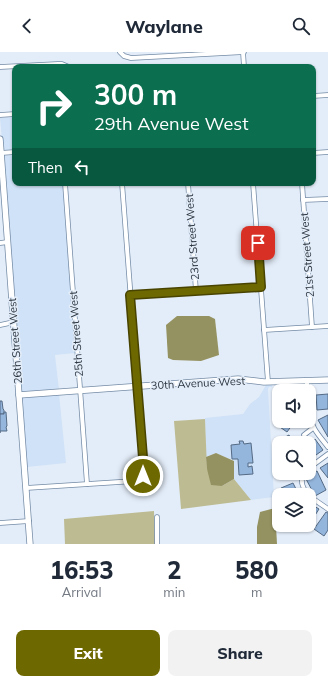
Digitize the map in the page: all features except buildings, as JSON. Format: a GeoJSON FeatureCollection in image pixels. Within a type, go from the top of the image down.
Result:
{"type":"FeatureCollection","features":[{"type":"Feature","properties":{"kind":"street"},"geometry":{"type":"LineString","coordinates":[[120,52],[128,58],[243,52],[244,64]]}},
{"type":"Feature","properties":{"kind":"street"},"geometry":{"type":"LineString","coordinates":[[0,67],[12,66]]}},
{"type":"Feature","properties":{"kind":"street"},"geometry":{"type":"LineString","coordinates":[[316,96],[328,95]]}},
{"type":"Feature","properties":{"kind":"street"},"geometry":{"type":"LineString","coordinates":[[0,115],[12,114]]}},
{"type":"Feature","properties":{"kind":"street","name":"26th Street West"},"geometry":{"type":"LineString","coordinates":[[0,139],[30,544]]}},
{"type":"Feature","properties":{"kind":"street"},"geometry":{"type":"LineString","coordinates":[[1,153],[12,152]]}},
{"type":"Feature","properties":{"kind":"street"},"geometry":{"type":"LineString","coordinates":[[316,153],[328,152]]}},
{"type":"Feature","properties":{"kind":"street","name":"25th Street West"},"geometry":{"type":"LineString","coordinates":[[65,186],[87,484]]}},
{"type":"Feature","properties":{"kind":"street"},"geometry":{"type":"LineString","coordinates":[[26,488],[135,481],[142,478],[144,470],[122,186]]}},
{"type":"Feature","properties":{"kind":"street","name":"23rd Street West"},"geometry":{"type":"LineString","coordinates":[[188,186],[196,291]]}},
{"type":"Feature","properties":{"kind":"street"},"geometry":{"type":"LineString","coordinates":[[253,186],[268,382]]}},
{"type":"Feature","properties":{"kind":"street","name":"21st Street West"},"geometry":{"type":"LineString","coordinates":[[302,186],[312,327]]}},
{"type":"Feature","properties":{"kind":"street"},"geometry":{"type":"LineString","coordinates":[[303,200],[328,199]]}},
{"type":"Feature","properties":{"kind":"street"},"geometry":{"type":"LineString","coordinates":[[0,242],[8,242]]}},
{"type":"Feature","properties":{"kind":"street"},"geometry":{"type":"LineString","coordinates":[[130,295],[261,287]]}},
{"type":"Feature","properties":{"kind":"street"},"geometry":{"type":"LineString","coordinates":[[0,325],[14,322]]}},
{"type":"Feature","properties":{"kind":"street"},"geometry":{"type":"LineString","coordinates":[[264,330],[328,326]]}},
{"type":"Feature","properties":{"kind":"street","name":"30th Avenue West"},"geometry":{"type":"LineString","coordinates":[[19,395],[238,379],[260,382],[328,380]]}},
{"type":"Feature","properties":{"kind":"street"},"geometry":{"type":"LineString","coordinates":[[304,435],[313,428],[328,447]]}},
{"type":"Feature","properties":{"kind":"street"},"geometry":{"type":"LineString","coordinates":[[316,463],[328,454]]}},
{"type":"Feature","properties":{"kind":"street"},"geometry":{"type":"LineString","coordinates":[[316,500],[328,509]]}},
{"type":"Feature","properties":{"kind":"street"},"geometry":{"type":"LineString","coordinates":[[157,516],[157,544]]}},
{"type":"Feature","properties":{"kind":"street"},"geometry":{"type":"LineString","coordinates":[[0,523],[28,521]]}},
{"type":"Feature","properties":{"kind":"shaded area"},"geometry":{"type":"Polygon","coordinates":[[[12,116],[12,150],[3,151],[0,118],[12,116]]]}},
{"type":"Feature","properties":{"kind":"shaded area"},"geometry":{"type":"Polygon","coordinates":[[[12,155],[12,186],[63,186],[75,353],[55,355],[59,390],[21,393],[3,156],[12,155]]]}},
{"type":"Feature","properties":{"kind":"shaded area"},"geometry":{"type":"Polygon","coordinates":[[[177,316],[209,316],[215,319],[219,355],[201,361],[173,360],[168,358],[166,325],[177,316]]]}},
{"type":"Feature","properties":{"kind":"shaded area"},"geometry":{"type":"Polygon","coordinates":[[[266,385],[272,385],[272,387],[269,387],[268,389],[274,488],[272,488],[272,497],[251,500],[234,479],[234,461],[216,453],[206,457],[205,418],[243,414],[250,404],[259,397],[266,385]]]}},
{"type":"Feature","properties":{"kind":"shaded area"},"geometry":{"type":"Polygon","coordinates":[[[59,394],[66,463],[27,467],[22,397],[59,394]]]}},
{"type":"Feature","properties":{"kind":"shaded area"},"geometry":{"type":"Polygon","coordinates":[[[205,419],[207,469],[222,486],[234,479],[251,500],[181,509],[174,421],[205,419]]]}},
{"type":"Feature","properties":{"kind":"shaded area"},"geometry":{"type":"Polygon","coordinates":[[[216,453],[234,461],[234,479],[222,486],[211,485],[207,469],[206,457],[216,453]]]}},
{"type":"Feature","properties":{"kind":"shaded area"},"geometry":{"type":"Polygon","coordinates":[[[272,509],[272,532],[276,532],[277,544],[257,544],[257,527],[260,512],[272,509]]]}},
{"type":"Feature","properties":{"kind":"shaded area"},"geometry":{"type":"Polygon","coordinates":[[[154,511],[155,544],[65,544],[64,519],[154,511]]]}},
{"type":"Feature","properties":{"kind":"route"},"geometry":{"type":"LineString","coordinates":[[143,476],[144,470],[138,386],[130,295],[261,287],[258,243]]}}]}
